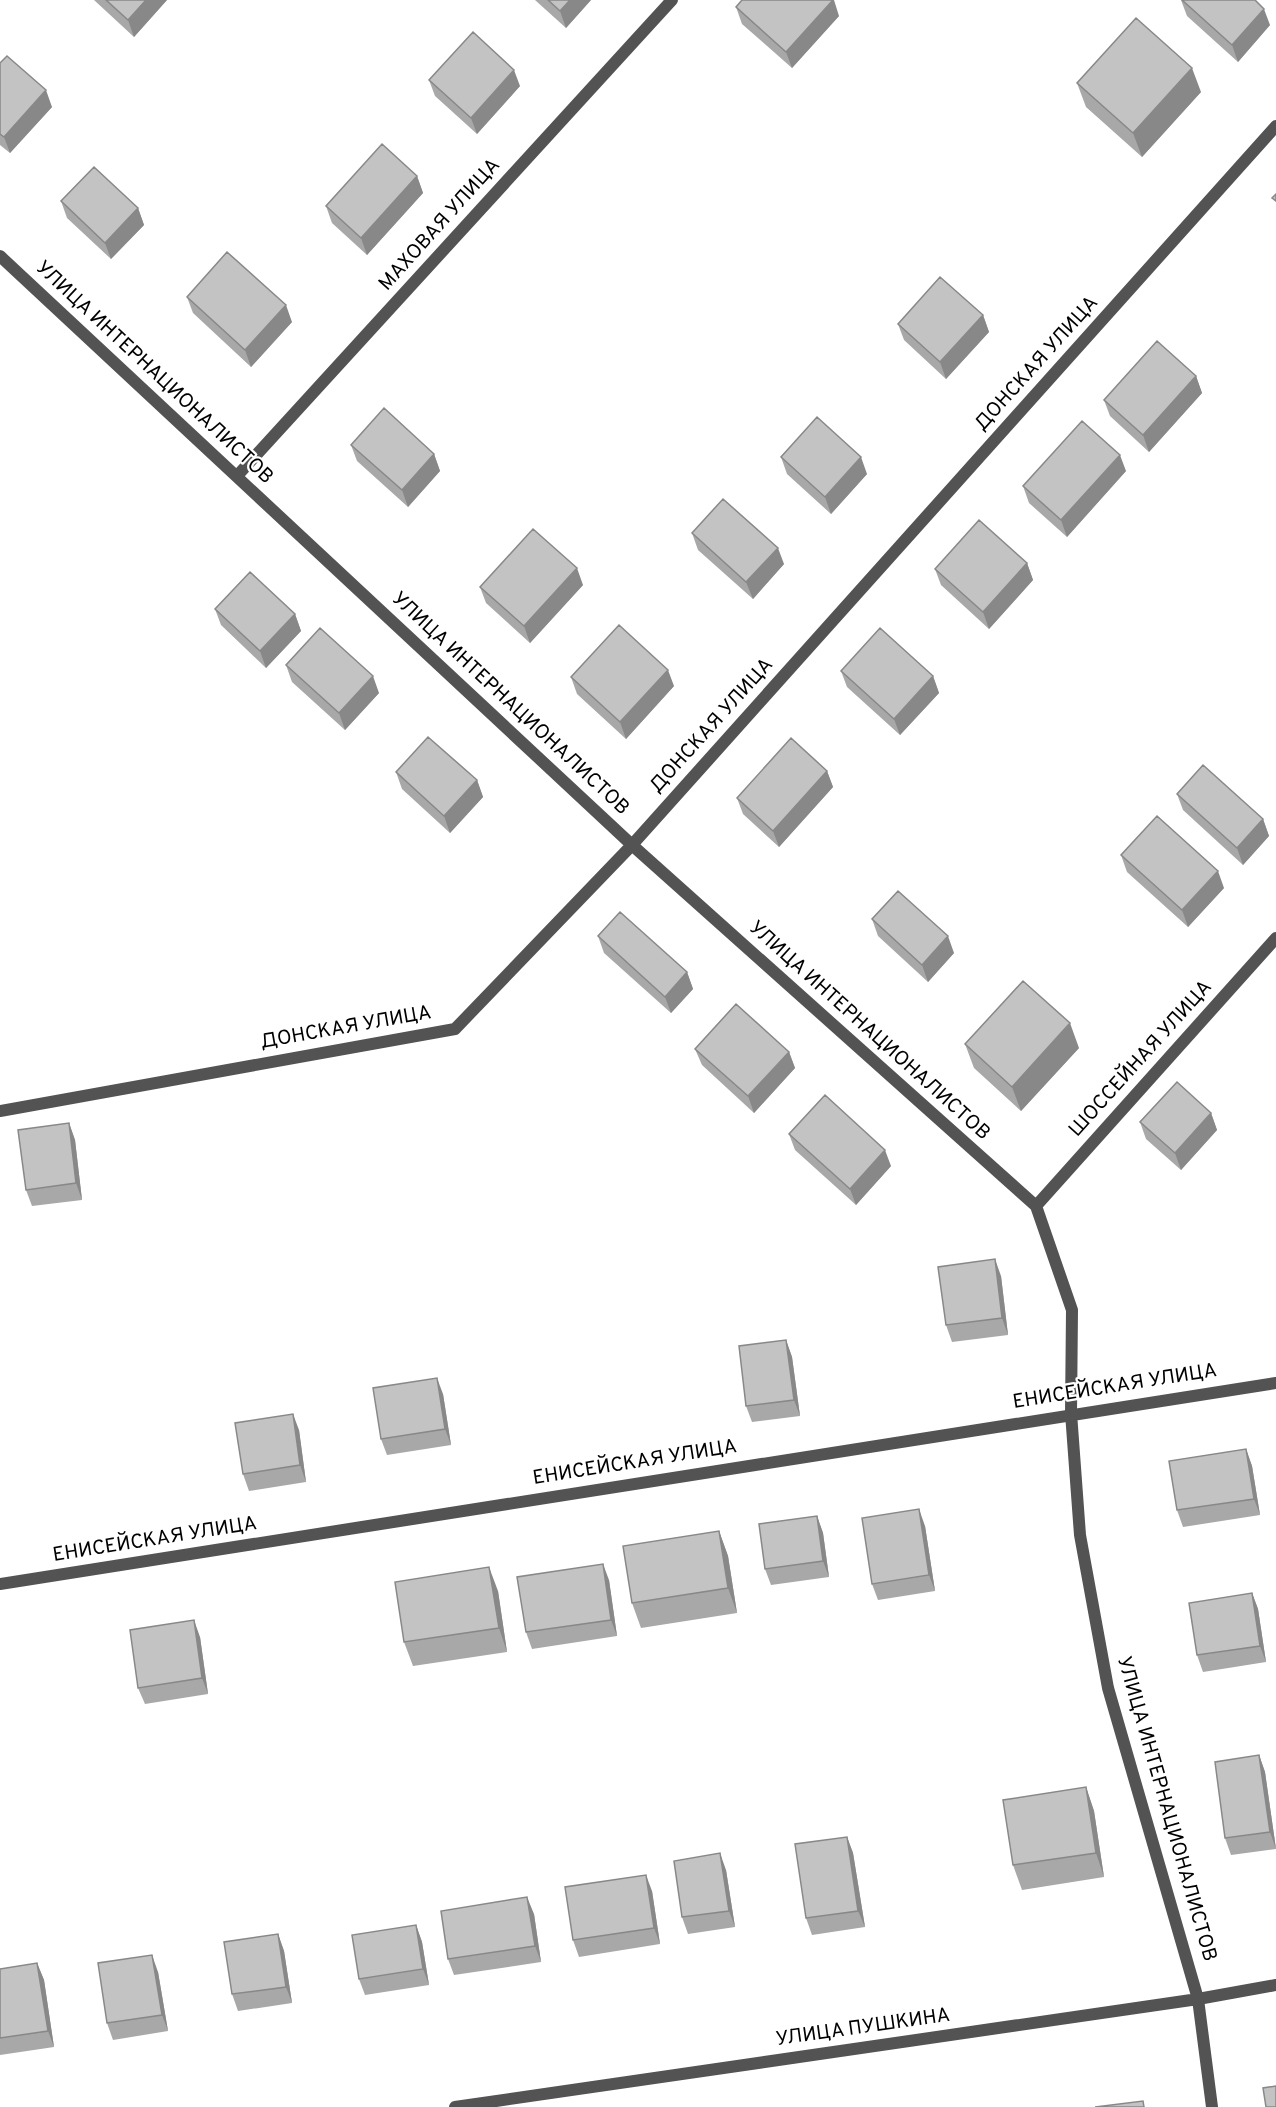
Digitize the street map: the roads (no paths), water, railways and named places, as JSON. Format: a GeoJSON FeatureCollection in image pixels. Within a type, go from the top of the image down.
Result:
{"type":"FeatureCollection","features":[{"type":"Feature","properties":{"kind":"street","name":"МАХОВАЯ УЛИЦА"},"geometry":{"type":"LineString","coordinates":[[237,476],[672,0]]}},
{"type":"Feature","properties":{"kind":"street","name":"ДОНСКАЯ УЛИЦА"},"geometry":{"type":"LineString","coordinates":[[0,1111],[455,1029],[632,845],[1276,126]]}},
{"type":"Feature","properties":{"kind":"street","name":"УЛИЦА ИНТЕРНАЦИОНАЛИСТОВ"},"geometry":{"type":"LineString","coordinates":[[0,256],[632,845],[1036,1206],[1072,1310],[1071,1413],[1080,1535],[1108,1688],[1198,1999],[1212,2107]]}},
{"type":"Feature","properties":{"kind":"street","name":"ШОССЕЙНАЯ УЛИЦА"},"geometry":{"type":"LineString","coordinates":[[1036,1206],[1276,938]]}},
{"type":"Feature","properties":{"kind":"street","name":"ЕНИСЕЙСКАЯ УЛИЦА"},"geometry":{"type":"LineString","coordinates":[[0,1584],[1071,1413],[1276,1383]]}},
{"type":"Feature","properties":{"kind":"street","name":"УЛИЦА ПУШКИНА"},"geometry":{"type":"LineString","coordinates":[[455,2107],[1198,1999],[1276,1985]]}}]}
